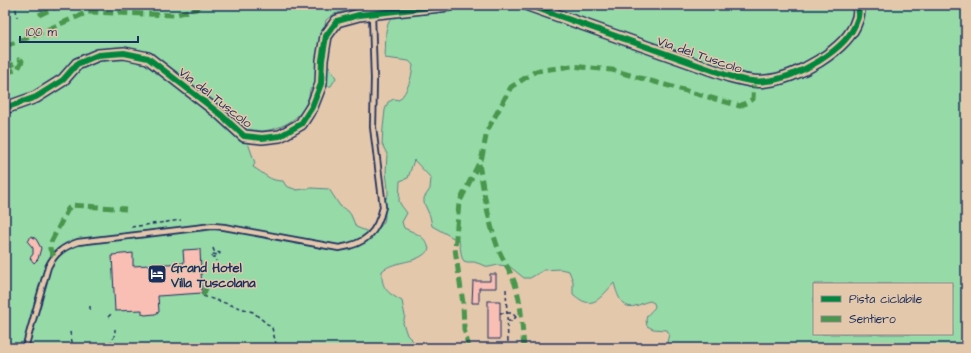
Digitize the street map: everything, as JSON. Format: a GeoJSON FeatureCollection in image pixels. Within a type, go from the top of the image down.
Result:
{"type":"FeatureCollection","features":[{"type":"Feature","properties":{"kind":"street","name":"Via del Tuscolo"},"geometry":{"type":"LineString","coordinates":[[5,108],[36,97],[64,80],[77,64],[98,55],[124,53],[148,58],[220,114],[244,136],[262,138],[280,136],[301,124],[312,107],[321,84],[322,60],[326,36],[337,21],[359,15],[450,5]]}},
{"type":"Feature","properties":{"kind":"street","name":"Via del Tuscolo"},"geometry":{"type":"LineString","coordinates":[[528,5],[729,76],[745,80],[765,82],[792,76],[824,58],[849,35],[857,20],[859,5]]}},
{"type":"Feature","properties":{"kind":"lane"},"geometry":{"type":"LineString","coordinates":[[24,348],[48,267],[54,256],[68,245],[78,242],[213,226],[339,248],[352,246],[364,240],[374,232],[380,220],[383,207],[373,127],[374,79],[372,14]]}},
{"type":"Feature","properties":{"kind":"path"},"geometry":{"type":"LineString","coordinates":[[16,9],[17,17]]}},
{"type":"Feature","properties":{"kind":"path"},"geometry":{"type":"LineString","coordinates":[[131,227],[181,220]]}},
{"type":"Feature","properties":{"kind":"path"},"geometry":{"type":"LineString","coordinates":[[213,248],[214,251],[220,253],[219,255],[212,254],[216,261]]}},
{"type":"Feature","properties":{"kind":"path"},"geometry":{"type":"LineString","coordinates":[[506,289],[508,342]]}},
{"type":"Feature","properties":{"kind":"path"},"geometry":{"type":"LineString","coordinates":[[203,296],[253,312],[272,328],[276,348]]}},
{"type":"Feature","properties":{"kind":"path"},"geometry":{"type":"LineString","coordinates":[[90,306],[90,311]]}},
{"type":"Feature","properties":{"kind":"path"},"geometry":{"type":"LineString","coordinates":[[108,317],[112,313]]}},
{"type":"Feature","properties":{"kind":"path"},"geometry":{"type":"LineString","coordinates":[[500,313],[512,313],[516,317]]}},
{"type":"Feature","properties":{"kind":"path"},"geometry":{"type":"LineString","coordinates":[[508,321],[512,321],[516,317],[522,316]]}},
{"type":"Feature","properties":{"kind":"path"},"geometry":{"type":"LineString","coordinates":[[103,348],[108,346],[114,339],[115,329]]}},
{"type":"Feature","properties":{"kind":"path"},"geometry":{"type":"LineString","coordinates":[[70,332],[72,342],[81,348]]}},
{"type":"Feature","properties":{"kind":"green space"},"geometry":{"type":"Polygon","coordinates":[[[5,5],[966,5],[966,348],[673,348],[667,342],[669,334],[667,330],[653,329],[647,326],[646,319],[655,307],[654,303],[650,301],[635,306],[626,306],[620,300],[614,283],[600,298],[595,301],[585,302],[573,294],[573,281],[569,271],[560,269],[544,270],[530,278],[524,278],[509,266],[498,265],[489,267],[474,262],[464,261],[462,258],[459,241],[432,226],[430,216],[424,203],[424,198],[430,189],[431,178],[414,160],[408,178],[400,181],[399,201],[407,213],[402,222],[404,228],[423,238],[429,249],[419,258],[388,267],[382,271],[382,277],[386,290],[402,301],[405,316],[403,323],[407,335],[419,348],[5,348],[5,5]],[[345,11],[334,14],[326,20],[319,58],[329,66],[336,78],[331,86],[315,87],[310,89],[305,106],[295,118],[288,123],[280,127],[263,131],[245,130],[206,98],[199,105],[214,115],[237,137],[248,143],[255,163],[253,167],[274,180],[283,181],[286,186],[297,190],[311,188],[329,189],[340,206],[351,215],[356,227],[374,234],[384,222],[384,202],[388,195],[386,172],[387,154],[382,144],[385,110],[388,102],[394,99],[399,100],[405,92],[411,79],[413,65],[409,61],[385,58],[386,31],[392,16],[369,20],[356,20],[349,12],[345,11]]]}},
{"type":"Feature","properties":{"kind":"building"},"geometry":{"type":"Polygon","coordinates":[[[31,236],[36,239],[41,248],[38,259],[34,263],[30,258],[33,254],[33,248],[28,242],[31,236]]]}},
{"type":"Feature","properties":{"kind":"building","name":"Grand Hotel Villa Tuscolana"},"geometry":{"type":"Polygon","coordinates":[[[200,249],[202,293],[158,296],[159,312],[155,314],[145,315],[142,314],[142,310],[115,311],[112,255],[133,253],[133,266],[184,263],[183,250],[200,249]]]}},
{"type":"Feature","properties":{"kind":"building"},"geometry":{"type":"Polygon","coordinates":[[[490,274],[496,274],[496,288],[479,288],[479,303],[472,303],[473,281],[490,281],[490,274]]]}},
{"type":"Feature","properties":{"kind":"building"},"geometry":{"type":"Polygon","coordinates":[[[488,301],[500,301],[500,339],[488,339],[488,301]]]}},
{"type":"Feature","properties":{"kind":"marked path"},"geometry":{"type":"LineString","coordinates":[[39,15],[60,5]]}},
{"type":"Feature","properties":{"kind":"marked path"},"geometry":{"type":"LineString","coordinates":[[5,46],[88,12],[174,15],[196,9],[200,5]]}},
{"type":"Feature","properties":{"kind":"marked path"},"geometry":{"type":"LineString","coordinates":[[5,68],[14,64],[20,59]]}},
{"type":"Feature","properties":{"kind":"marked path"},"geometry":{"type":"LineString","coordinates":[[5,73],[18,69],[22,61],[20,59]]}},
{"type":"Feature","properties":{"kind":"marked path"},"geometry":{"type":"LineString","coordinates":[[469,348],[464,329],[463,303],[455,249],[459,203],[482,157],[487,131],[511,87],[536,71],[572,66],[612,70],[740,106],[753,99],[754,81]]}},
{"type":"Feature","properties":{"kind":"marked path"},"geometry":{"type":"LineString","coordinates":[[479,164],[495,238],[500,253],[514,282],[520,302],[524,348]]}},
{"type":"Feature","properties":{"kind":"marked path"},"geometry":{"type":"LineString","coordinates":[[54,256],[50,249],[50,244],[68,209],[72,205],[126,209]]}},
{"type":"Feature","properties":{"kind":"marked path"},"geometry":{"type":"LineString","coordinates":[[203,296],[206,288]]}},
{"type":"Feature","properties":{"kind":"marked path"},"geometry":{"type":"LineString","coordinates":[[5,291],[5,298]]}},
{"type":"Feature","properties":{"kind":"cycle path"},"geometry":{"type":"LineString","coordinates":[[5,108],[36,97],[63,80],[77,64],[98,55],[124,53],[148,58],[220,114],[244,136],[262,138],[280,136],[301,124],[312,107],[321,84],[322,60],[326,36],[337,21],[359,15],[450,5]]}},
{"type":"Feature","properties":{"kind":"cycle path"},"geometry":{"type":"LineString","coordinates":[[528,5],[729,76],[756,81],[778,79],[791,75],[805,69],[832,52],[852,31],[858,17],[859,5]]}},
{"type":"Feature","properties":{"kind":"place","name":"Grand Hotel Villa Tuscolana"},"geometry":{"type":"Point","coordinates":[157,274]}}]}
